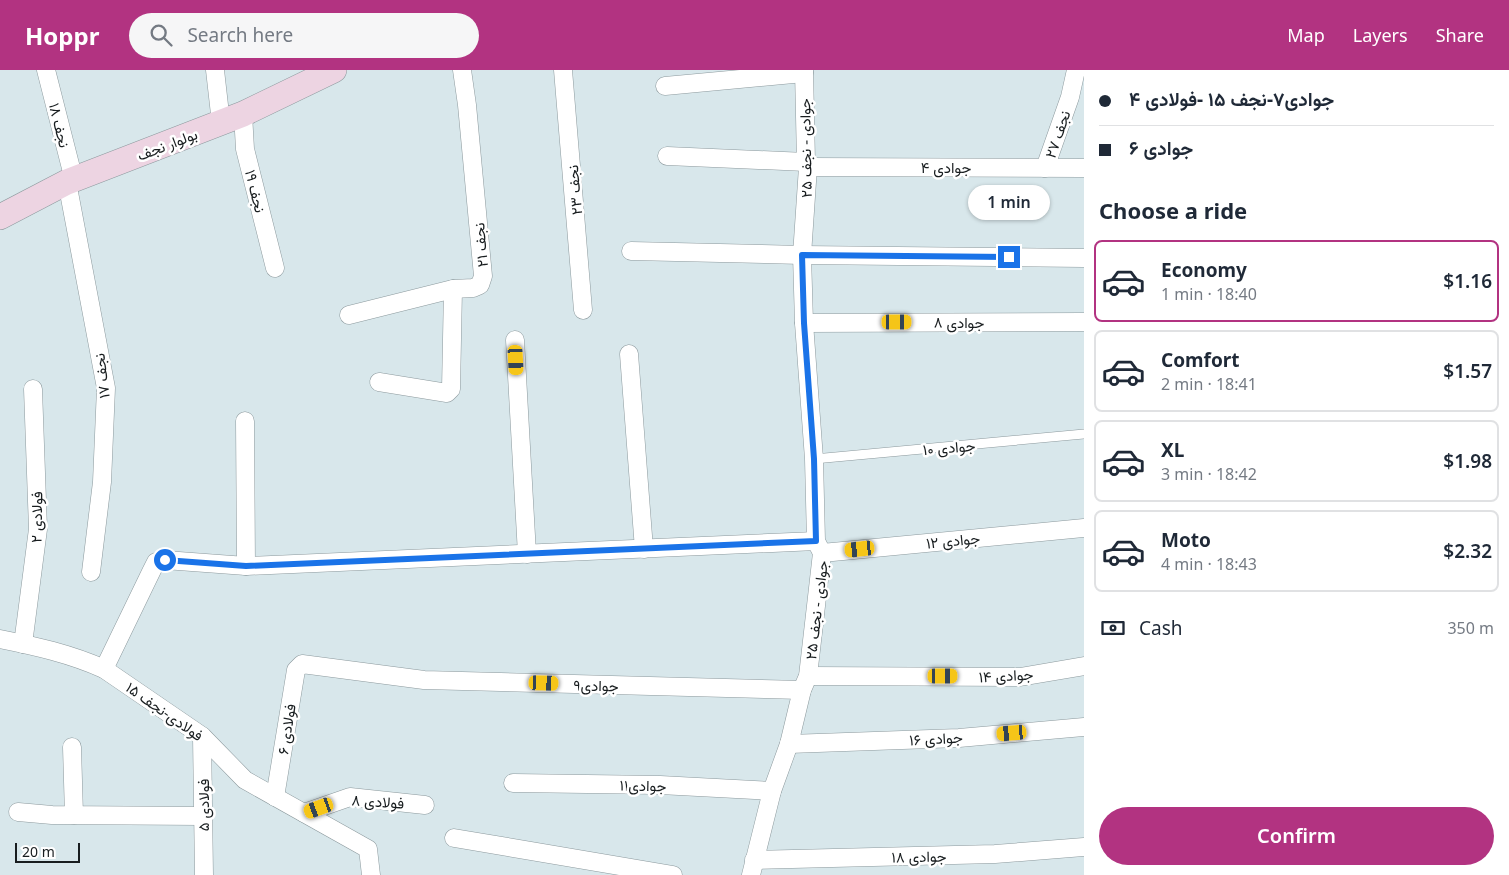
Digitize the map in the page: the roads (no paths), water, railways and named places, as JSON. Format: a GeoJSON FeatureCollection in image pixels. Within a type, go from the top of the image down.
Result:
{"type":"FeatureCollection","features":[{"type":"Feature","properties":{"kind":"street","name":"نجف ۱۸"},"geometry":{"type":"LineString","coordinates":[[46,70],[71,181]]}},
{"type":"Feature","properties":{"kind":"street","name":"نجف ۱۹"},"geometry":{"type":"LineString","coordinates":[[215,70],[245,149],[275,268]]}},
{"type":"Feature","properties":{"kind":"street","name":"نجف ۲۱"},"geometry":{"type":"LineString","coordinates":[[349,315],[453,289],[473,288],[480,285],[483,276],[462,70]]}},
{"type":"Feature","properties":{"kind":"street","name":"نجف ۲۳"},"geometry":{"type":"LineString","coordinates":[[563,70],[582,310]]}},
{"type":"Feature","properties":{"kind":"street","name":"نجف ۲۷"},"geometry":{"type":"LineString","coordinates":[[1045,168],[1070,97],[1076,70]]}},
{"type":"Feature","properties":{"kind":"street","name":"بولوار نجف"},"geometry":{"type":"LineString","coordinates":[[0,218],[71,181],[232,118],[324,72]]}},
{"type":"Feature","properties":{"kind":"street"},"geometry":{"type":"LineString","coordinates":[[665,86],[804,72]]}},
{"type":"Feature","properties":{"kind":"street","name":"جوادی - نجف ۲۵"},"geometry":{"type":"LineString","coordinates":[[752,867],[772,792],[789,744],[805,683],[819,547],[804,323],[802,255],[807,164],[804,72]]}},
{"type":"Feature","properties":{"kind":"street","name":"جوادی ۴"},"geometry":{"type":"LineString","coordinates":[[667,156],[807,164],[1084,168]]}},
{"type":"Feature","properties":{"kind":"street","name":"نجف ۱۷"},"geometry":{"type":"LineString","coordinates":[[71,181],[106,388],[102,482],[91,572]]}},
{"type":"Feature","properties":{"kind":"street"},"geometry":{"type":"LineString","coordinates":[[631,251],[1084,258]]}},
{"type":"Feature","properties":{"kind":"street"},"geometry":{"type":"LineString","coordinates":[[379,382],[447,394],[451,389],[453,289]]}},
{"type":"Feature","properties":{"kind":"street","name":"جوادی ۸"},"geometry":{"type":"LineString","coordinates":[[804,323],[1084,322]]}},
{"type":"Feature","properties":{"kind":"street"},"geometry":{"type":"LineString","coordinates":[[515,340],[527,554]]}},
{"type":"Feature","properties":{"kind":"street"},"geometry":{"type":"LineString","coordinates":[[629,354],[644,549]]}},
{"type":"Feature","properties":{"kind":"street","name":"فولادی ۲"},"geometry":{"type":"LineString","coordinates":[[23,644],[38,530],[33,389]]}},
{"type":"Feature","properties":{"kind":"street"},"geometry":{"type":"LineString","coordinates":[[245,421],[246,566]]}},
{"type":"Feature","properties":{"kind":"street","name":"جوادی ۱۲"},"geometry":{"type":"LineString","coordinates":[[104,668],[156,562],[165,560],[246,566],[644,549],[819,547],[1084,528]]}},
{"type":"Feature","properties":{"kind":"street","name":"فولادی-نجف ۱۵"},"geometry":{"type":"LineString","coordinates":[[0,639],[88,661],[104,668],[202,736],[245,780],[368,849],[373,874]]}},
{"type":"Feature","properties":{"kind":"street","name":"جوادی۹"},"geometry":{"type":"LineString","coordinates":[[302,664],[424,680],[805,683]]}},
{"type":"Feature","properties":{"kind":"street","name":"فولادی ۶"},"geometry":{"type":"LineString","coordinates":[[275,797],[296,670],[302,664]]}},
{"type":"Feature","properties":{"kind":"street","name":"جوادی ۱۴"},"geometry":{"type":"LineString","coordinates":[[805,683],[1020,677],[1084,666]]}},
{"type":"Feature","properties":{"kind":"street","name":"جوادی ۱۶"},"geometry":{"type":"LineString","coordinates":[[789,744],[959,738],[1084,727]]}},
{"type":"Feature","properties":{"kind":"street","name":"فولادی ۵"},"geometry":{"type":"LineString","coordinates":[[202,736],[204,875]]}},
{"type":"Feature","properties":{"kind":"street"},"geometry":{"type":"LineString","coordinates":[[72,747],[74,815]]}},
{"type":"Feature","properties":{"kind":"street","name":"جوادی۱۱"},"geometry":{"type":"LineString","coordinates":[[513,783],[660,785],[772,792]]}},
{"type":"Feature","properties":{"kind":"street","name":"فولادی ۸"},"geometry":{"type":"LineString","coordinates":[[304,813],[350,797],[425,805]]}},
{"type":"Feature","properties":{"kind":"street"},"geometry":{"type":"LineString","coordinates":[[18,812],[74,815],[203,816]]}},
{"type":"Feature","properties":{"kind":"street"},"geometry":{"type":"LineString","coordinates":[[454,838],[673,875]]}},
{"type":"Feature","properties":{"kind":"street","name":"جوادی ۱۸"},"geometry":{"type":"LineString","coordinates":[[752,867],[995,854],[1084,847]]}},
{"type":"Feature","properties":{"kind":"lane","name":"جوادی ۱۰"},"geometry":{"type":"LineString","coordinates":[[814,459],[1084,434]]}}]}
